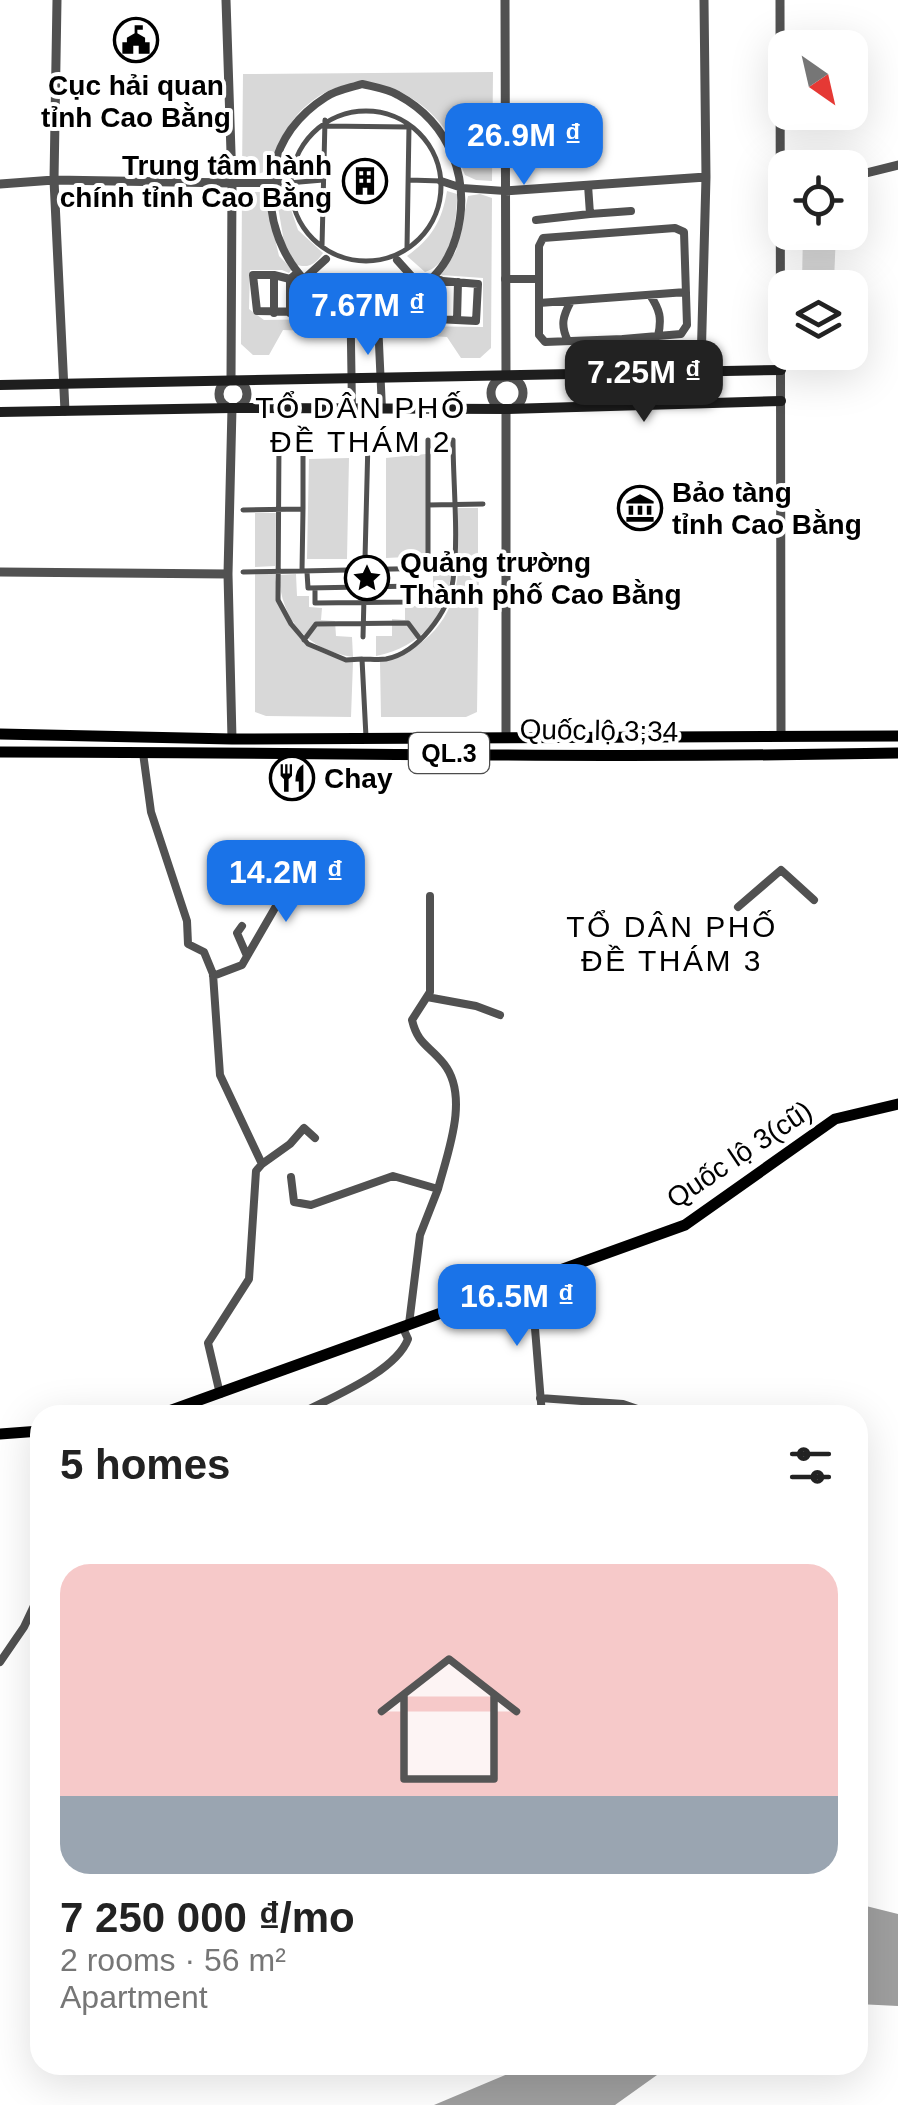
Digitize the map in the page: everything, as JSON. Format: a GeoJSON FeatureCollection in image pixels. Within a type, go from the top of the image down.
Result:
{"type":"FeatureCollection","features":[{"type":"Feature","properties":{"kind":"main road"},"geometry":{"type":"LineString","coordinates":[[0,385],[780,370]]}},
{"type":"Feature","properties":{"kind":"main road"},"geometry":{"type":"LineString","coordinates":[[0,412],[506,409],[780,401]]}},
{"type":"Feature","properties":{"kind":"main road","name":"Quốc lộ 3;34"},"geometry":{"type":"LineString","coordinates":[[0,734],[506,754],[898,754]]}},
{"type":"Feature","properties":{"kind":"main road","name":"Quốc lộ 3;34"},"geometry":{"type":"LineString","coordinates":[[0,752],[143,752],[366,738],[898,736]]}},
{"type":"Feature","properties":{"kind":"main road"},"geometry":{"type":"LineString","coordinates":[[506,738],[506,754]]}},
{"type":"Feature","properties":{"kind":"main road"},"geometry":{"type":"LineString","coordinates":[[671,738],[671,757]]}},
{"type":"Feature","properties":{"kind":"main road","name":"Quốc lộ 3(cũ)"},"geometry":{"type":"LineString","coordinates":[[188,1405],[686,1224],[834,1119],[898,1104]]}},
{"type":"Feature","properties":{"kind":"main road"},"geometry":{"type":"LineString","coordinates":[[0,1434],[30,1432]]}},
{"type":"Feature","properties":{"kind":"street"},"geometry":{"type":"LineString","coordinates":[[58,0],[54,180],[65,411]]}},
{"type":"Feature","properties":{"kind":"street"},"geometry":{"type":"LineString","coordinates":[[226,0],[232,183],[231,379]]}},
{"type":"Feature","properties":{"kind":"street"},"geometry":{"type":"LineString","coordinates":[[505,0],[506,376]]}},
{"type":"Feature","properties":{"kind":"street"},"geometry":{"type":"LineString","coordinates":[[700,403],[706,178],[704,0]]}},
{"type":"Feature","properties":{"kind":"street"},"geometry":{"type":"LineString","coordinates":[[780,0],[782,150]]}},
{"type":"Feature","properties":{"kind":"street"},"geometry":{"type":"LineString","coordinates":[[362,84],[395,92],[429,115],[454,154],[462,188],[458,232],[450,255],[435,280],[394,304],[350,307],[297,277],[281,248],[272,220],[270,184],[277,156],[295,123],[328,95],[362,84]]}},
{"type":"Feature","properties":{"kind":"street"},"geometry":{"type":"LineString","coordinates":[[364,111],[365,126]]}},
{"type":"Feature","properties":{"kind":"street"},"geometry":{"type":"LineString","coordinates":[[290,313],[297,277],[330,256],[366,261],[397,257],[427,234],[438,215],[441,181],[434,154],[424,140],[390,115],[364,111],[325,123],[303,142],[288,182],[289,202],[295,216],[330,256]]}},
{"type":"Feature","properties":{"kind":"street"},"geometry":{"type":"LineString","coordinates":[[325,123],[409,127]]}},
{"type":"Feature","properties":{"kind":"street"},"geometry":{"type":"LineString","coordinates":[[322,246],[325,123]]}},
{"type":"Feature","properties":{"kind":"street"},"geometry":{"type":"LineString","coordinates":[[407,249],[409,127]]}},
{"type":"Feature","properties":{"kind":"street"},"geometry":{"type":"LineString","coordinates":[[868,172],[898,165]]}},
{"type":"Feature","properties":{"kind":"street"},"geometry":{"type":"LineString","coordinates":[[407,180],[505,191],[706,178]]}},
{"type":"Feature","properties":{"kind":"street"},"geometry":{"type":"LineString","coordinates":[[0,184],[54,180],[270,184],[323,180]]}},
{"type":"Feature","properties":{"kind":"street"},"geometry":{"type":"LineString","coordinates":[[588,185],[590,214]]}},
{"type":"Feature","properties":{"kind":"street"},"geometry":{"type":"LineString","coordinates":[[536,220],[631,211]]}},
{"type":"Feature","properties":{"kind":"street"},"geometry":{"type":"LineString","coordinates":[[675,228],[684,232],[686,292],[687,326],[681,334],[545,342],[539,335],[538,246],[543,238],[675,228]]}},
{"type":"Feature","properties":{"kind":"street"},"geometry":{"type":"LineString","coordinates":[[397,257],[421,288]]}},
{"type":"Feature","properties":{"kind":"street"},"geometry":{"type":"LineString","coordinates":[[274,275],[274,313]]}},
{"type":"Feature","properties":{"kind":"street"},"geometry":{"type":"LineString","coordinates":[[314,312],[257,312],[253,276],[414,279]]}},
{"type":"Feature","properties":{"kind":"street"},"geometry":{"type":"LineString","coordinates":[[350,279],[352,409]]}},
{"type":"Feature","properties":{"kind":"street"},"geometry":{"type":"LineString","coordinates":[[376,279],[382,409]]}},
{"type":"Feature","properties":{"kind":"street"},"geometry":{"type":"LineString","coordinates":[[506,279],[538,279]]}},
{"type":"Feature","properties":{"kind":"street"},"geometry":{"type":"LineString","coordinates":[[416,318],[476,321],[478,284],[435,280]]}},
{"type":"Feature","properties":{"kind":"street"},"geometry":{"type":"LineString","coordinates":[[435,280],[440,318]]}},
{"type":"Feature","properties":{"kind":"street"},"geometry":{"type":"LineString","coordinates":[[458,282],[458,320]]}},
{"type":"Feature","properties":{"kind":"street"},"geometry":{"type":"LineString","coordinates":[[538,303],[686,292]]}},
{"type":"Feature","properties":{"kind":"street"},"geometry":{"type":"LineString","coordinates":[[650,295],[659,309],[658,336]]}},
{"type":"Feature","properties":{"kind":"street"},"geometry":{"type":"LineString","coordinates":[[568,341],[562,318],[571,301]]}},
{"type":"Feature","properties":{"kind":"street"},"geometry":{"type":"LineString","coordinates":[[623,338],[624,374]]}},
{"type":"Feature","properties":{"kind":"street"},"geometry":{"type":"LineString","coordinates":[[780,370],[780,737]]}},
{"type":"Feature","properties":{"kind":"street"},"geometry":{"type":"LineString","coordinates":[[506,376],[516,379],[523,393],[520,403],[506,409],[492,401],[490,390],[496,380],[506,376]]}},
{"type":"Feature","properties":{"kind":"street"},"geometry":{"type":"LineString","coordinates":[[231,379],[244,384],[248,393],[242,406],[224,405],[218,392],[231,379]]}},
{"type":"Feature","properties":{"kind":"street"},"geometry":{"type":"LineString","coordinates":[[232,408],[228,574],[232,745]]}},
{"type":"Feature","properties":{"kind":"street"},"geometry":{"type":"LineString","coordinates":[[506,409],[506,738]]}},
{"type":"Feature","properties":{"kind":"street"},"geometry":{"type":"LineString","coordinates":[[428,440],[428,568]]}},
{"type":"Feature","properties":{"kind":"street"},"geometry":{"type":"LineString","coordinates":[[279,441],[278,600],[304,640],[346,660],[386,659],[404,652],[441,612],[453,583],[453,440]]}},
{"type":"Feature","properties":{"kind":"street"},"geometry":{"type":"LineString","coordinates":[[303,441],[308,588],[416,586],[416,569]]}},
{"type":"Feature","properties":{"kind":"street"},"geometry":{"type":"LineString","coordinates":[[363,637],[368,441]]}},
{"type":"Feature","properties":{"kind":"street"},"geometry":{"type":"LineString","coordinates":[[428,505],[483,504]]}},
{"type":"Feature","properties":{"kind":"street"},"geometry":{"type":"LineString","coordinates":[[243,510],[303,509]]}},
{"type":"Feature","properties":{"kind":"street"},"geometry":{"type":"LineString","coordinates":[[242,572],[484,567]]}},
{"type":"Feature","properties":{"kind":"street"},"geometry":{"type":"LineString","coordinates":[[0,572],[228,574]]}},
{"type":"Feature","properties":{"kind":"street"},"geometry":{"type":"LineString","coordinates":[[315,588],[316,603],[365,603],[408,602],[408,586]]}},
{"type":"Feature","properties":{"kind":"street"},"geometry":{"type":"LineString","coordinates":[[304,640],[316,624],[408,622],[420,639]]}},
{"type":"Feature","properties":{"kind":"street"},"geometry":{"type":"LineString","coordinates":[[362,659],[366,738]]}},
{"type":"Feature","properties":{"kind":"street"},"geometry":{"type":"LineString","coordinates":[[143,752],[150,812],[187,921],[188,944],[204,952],[213,976],[220,1076],[262,1164]]}},
{"type":"Feature","properties":{"kind":"street"},"geometry":{"type":"LineString","coordinates":[[213,976],[242,965],[290,882],[322,877],[327,854]]}},
{"type":"Feature","properties":{"kind":"street"},"geometry":{"type":"LineString","coordinates":[[738,907],[781,870],[814,900]]}},
{"type":"Feature","properties":{"kind":"street"},"geometry":{"type":"LineString","coordinates":[[316,1405],[386,1366],[408,1339],[406,1325],[420,1236],[438,1189],[453,1131],[456,1097],[447,1066],[416,1038],[412,1020],[430,992],[430,896]]}},
{"type":"Feature","properties":{"kind":"street"},"geometry":{"type":"LineString","coordinates":[[242,926],[237,934],[247,956]]}},
{"type":"Feature","properties":{"kind":"street"},"geometry":{"type":"LineString","coordinates":[[427,997],[500,1015]]}},
{"type":"Feature","properties":{"kind":"street"},"geometry":{"type":"LineString","coordinates":[[220,1394],[208,1344],[248,1279],[256,1170],[304,1128],[315,1138]]}},
{"type":"Feature","properties":{"kind":"street"},"geometry":{"type":"LineString","coordinates":[[291,1177],[294,1202],[311,1205],[393,1176],[438,1189]]}},
{"type":"Feature","properties":{"kind":"street"},"geometry":{"type":"LineString","coordinates":[[531,1279],[541,1405]]}},
{"type":"Feature","properties":{"kind":"street"},"geometry":{"type":"LineString","coordinates":[[540,1398],[626,1405]]}},
{"type":"Feature","properties":{"kind":"street"},"geometry":{"type":"LineString","coordinates":[[0,1662],[30,1614]]}},
{"type":"Feature","properties":{"kind":"shaded area"},"geometry":{"type":"Polygon","coordinates":[[[493,72],[492,181],[465,175],[447,132],[418,102],[400,92],[362,83],[324,93],[306,106],[282,137],[268,168],[260,174],[242,174],[243,74],[493,72]]]}},
{"type":"Feature","properties":{"kind":"shaded area"},"geometry":{"type":"Polygon","coordinates":[[[284,189],[298,230],[323,253],[311,265],[294,264],[284,242],[276,195],[277,190],[284,189]]]}},
{"type":"Feature","properties":{"kind":"shaded area"},"geometry":{"type":"Polygon","coordinates":[[[447,191],[457,194],[452,239],[442,260],[425,272],[407,256],[434,228],[447,191]]]}},
{"type":"Feature","properties":{"kind":"shaded area"},"geometry":{"type":"Polygon","coordinates":[[[242,192],[264,192],[279,256],[292,269],[289,273],[250,270],[249,309],[264,320],[323,319],[320,307],[306,305],[293,290],[301,283],[320,301],[347,310],[347,332],[283,330],[269,355],[253,355],[241,344],[242,192]]]}},
{"type":"Feature","properties":{"kind":"shaded area"},"geometry":{"type":"Polygon","coordinates":[[[468,196],[492,198],[491,348],[480,358],[461,358],[447,337],[382,333],[384,312],[418,298],[429,289],[433,289],[433,308],[411,308],[411,326],[483,327],[483,278],[441,275],[456,251],[468,196]]]}},
{"type":"Feature","properties":{"kind":"shaded area"},"geometry":{"type":"Polygon","coordinates":[[[803,250],[835,250],[834,270],[802,270],[803,250]]]}},
{"type":"Feature","properties":{"kind":"shaded area"},"geometry":{"type":"Polygon","coordinates":[[[426,454],[426,556],[386,558],[386,458],[426,454]]]}},
{"type":"Feature","properties":{"kind":"shaded area"},"geometry":{"type":"Polygon","coordinates":[[[349,458],[347,559],[307,559],[309,459],[349,458]]]}},
{"type":"Feature","properties":{"kind":"shaded area"},"geometry":{"type":"Polygon","coordinates":[[[458,508],[478,508],[478,562],[457,562],[458,508]]]}},
{"type":"Feature","properties":{"kind":"shaded area"},"geometry":{"type":"Polygon","coordinates":[[[255,513],[276,513],[275,566],[255,567],[255,513]]]}},
{"type":"Feature","properties":{"kind":"shaded area"},"geometry":{"type":"Polygon","coordinates":[[[479,570],[477,712],[466,717],[381,717],[380,662],[411,649],[435,630],[451,604],[458,572],[479,570]]]}},
{"type":"Feature","properties":{"kind":"shaded area"},"geometry":{"type":"Polygon","coordinates":[[[452,571],[443,603],[429,627],[407,645],[376,656],[376,636],[392,636],[392,619],[405,620],[405,606],[419,606],[420,595],[433,593],[433,573],[452,571]]]}},
{"type":"Feature","properties":{"kind":"shaded area"},"geometry":{"type":"Polygon","coordinates":[[[255,574],[275,574],[284,609],[302,640],[319,651],[353,662],[351,717],[266,716],[255,712],[255,574]]]}},
{"type":"Feature","properties":{"kind":"shaded area"},"geometry":{"type":"Polygon","coordinates":[[[296,574],[297,596],[309,596],[309,607],[322,608],[321,620],[335,621],[336,636],[352,637],[353,657],[322,648],[291,619],[279,575],[296,574]]]}},
{"type":"Feature","properties":{"kind":"shaded area"},"geometry":{"type":"Polygon","coordinates":[[[868,1906],[898,1914],[898,2006],[868,2004],[868,1906]]]}},
{"type":"Feature","properties":{"kind":"shaded area"},"geometry":{"type":"Polygon","coordinates":[[[505,2075],[657,2075],[615,2105],[434,2105],[505,2075]]]}},
{"type":"Feature","properties":{"kind":"place","name":"Cục hải quan tỉnh Cao Bằng"},"geometry":{"type":"Point","coordinates":[136,40]}},
{"type":"Feature","properties":{"kind":"place","name":"Trung tâm hành chính tỉnh Cao Bằng"},"geometry":{"type":"Point","coordinates":[365,181]}},
{"type":"Feature","properties":{"kind":"place","name":"Bảo tàng tỉnh Cao Bằng"},"geometry":{"type":"Point","coordinates":[640,508]}},
{"type":"Feature","properties":{"kind":"place","name":"Quảng trường Thành phố Cao Bằng"},"geometry":{"type":"Point","coordinates":[367,578]}},
{"type":"Feature","properties":{"kind":"place","name":"Chay"},"geometry":{"type":"Point","coordinates":[292,778]}},
{"type":"Feature","properties":{"kind":"district","name":"TỔ DÂN PHỐ ĐỀ THÁM 2"},"geometry":{"type":"Point","coordinates":[361,425]}},
{"type":"Feature","properties":{"kind":"district","name":"TỔ DÂN PHỐ ĐỀ THÁM 3"},"geometry":{"type":"Point","coordinates":[672,944]}}]}
